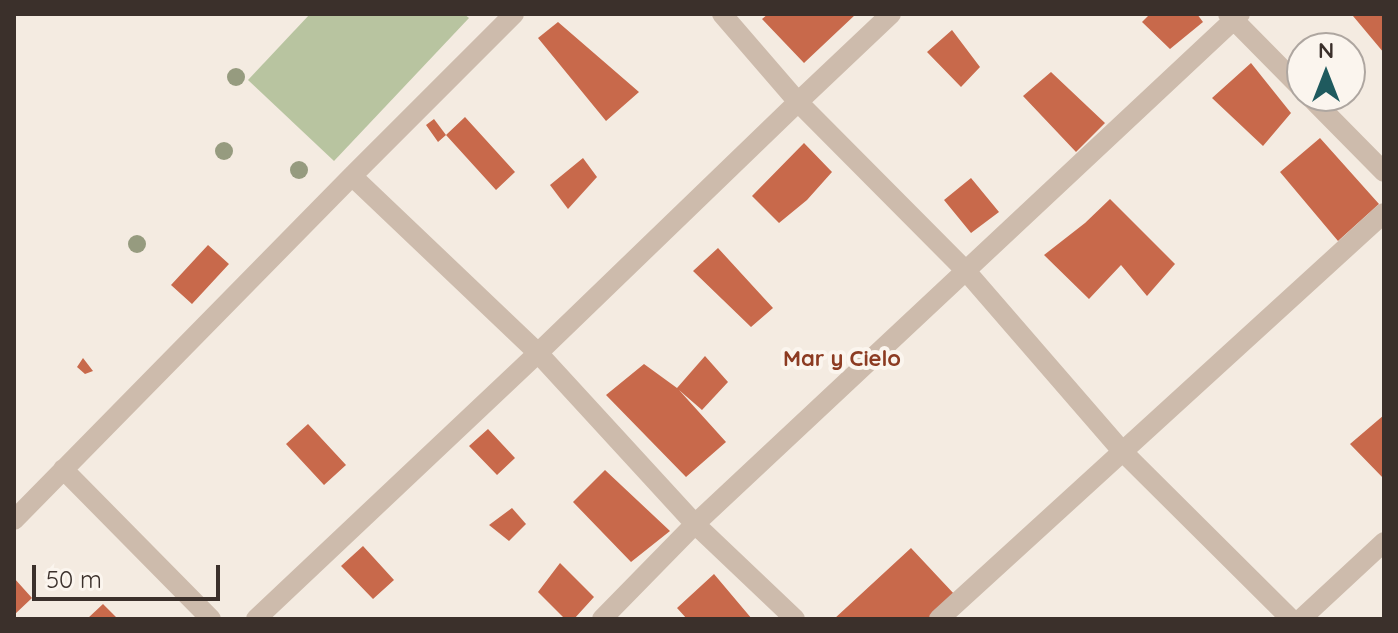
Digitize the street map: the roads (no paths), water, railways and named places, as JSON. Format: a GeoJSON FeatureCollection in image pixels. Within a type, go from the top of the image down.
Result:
{"type":"FeatureCollection","features":[{"type":"Feature","properties":{"kind":"street"},"geometry":{"type":"LineString","coordinates":[[14,520],[514,14]]}},
{"type":"Feature","properties":{"kind":"street"},"geometry":{"type":"LineString","coordinates":[[722,14],[798,102],[966,271],[1122,451],[1302,618],[1384,542]]}},
{"type":"Feature","properties":{"kind":"street"},"geometry":{"type":"LineString","coordinates":[[256,619],[891,14]]}},
{"type":"Feature","properties":{"kind":"street"},"geometry":{"type":"LineString","coordinates":[[602,619],[695,524],[1234,16],[1286,72]]}},
{"type":"Feature","properties":{"kind":"street"},"geometry":{"type":"LineString","coordinates":[[1325,112],[1384,172]]}},
{"type":"Feature","properties":{"kind":"street"},"geometry":{"type":"LineString","coordinates":[[352,176],[538,353],[695,524],[795,619]]}},
{"type":"Feature","properties":{"kind":"street"},"geometry":{"type":"LineString","coordinates":[[939,619],[1384,213]]}},
{"type":"Feature","properties":{"kind":"street"},"geometry":{"type":"LineString","coordinates":[[63,469],[211,619]]}},
{"type":"Feature","properties":{"kind":"district","name":"Mar y Cielo"},"geometry":{"type":"Point","coordinates":[842,359]}}]}
